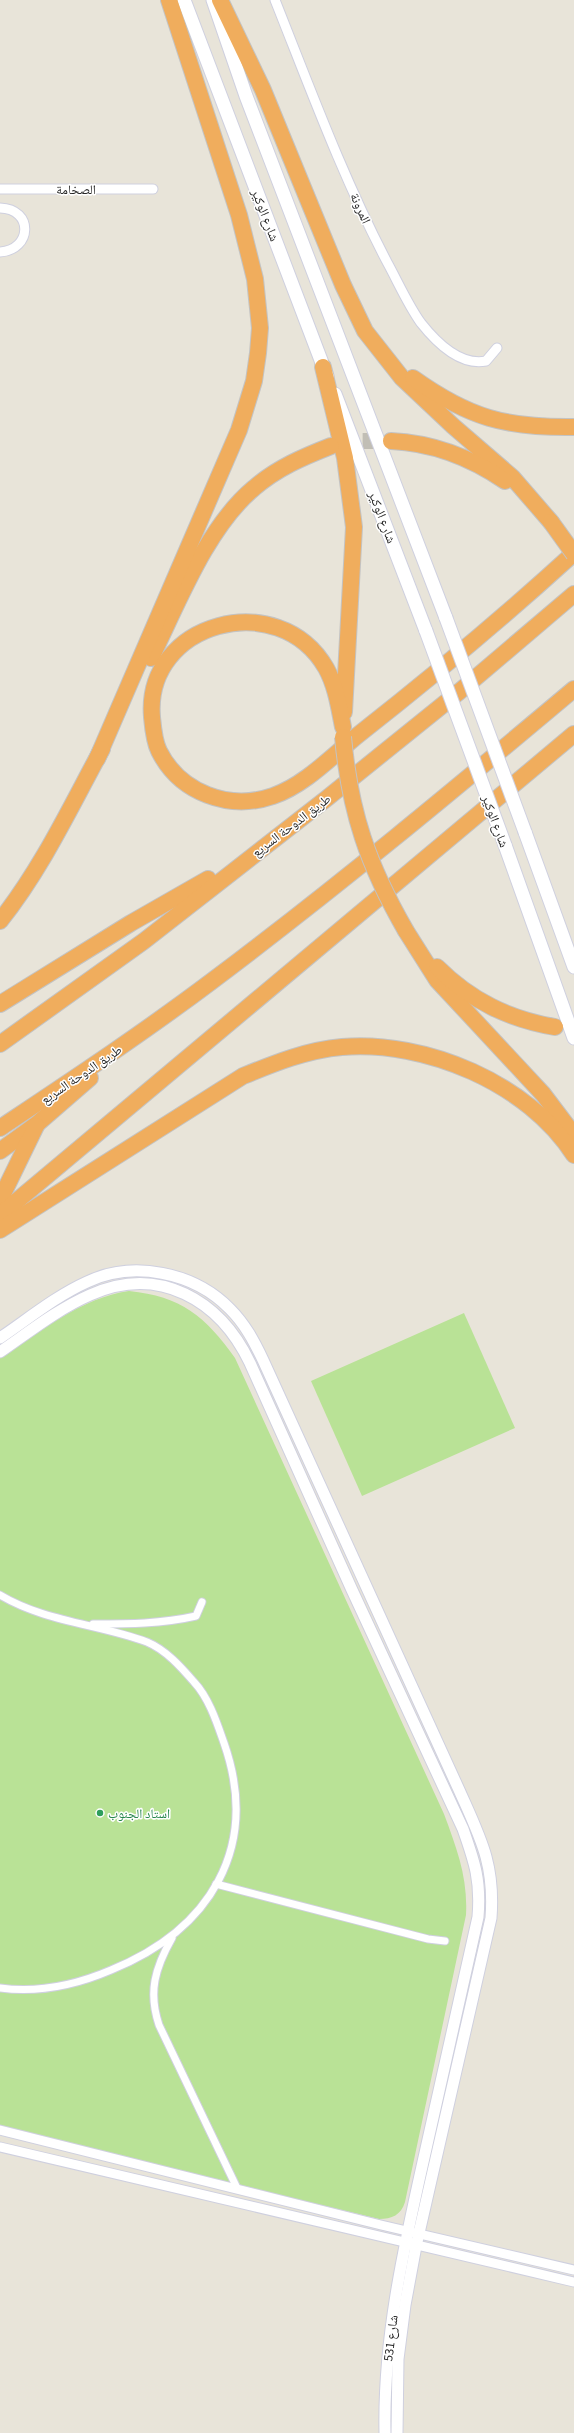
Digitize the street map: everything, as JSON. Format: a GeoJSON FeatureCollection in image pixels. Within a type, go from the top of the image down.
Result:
{"type":"FeatureCollection","features":[{"type":"Feature","properties":{"kind":"highway"},"geometry":{"type":"LineString","coordinates":[[97,758],[239,430],[254,380],[258,353],[259,305],[248,248],[169,0]]}},
{"type":"Feature","properties":{"kind":"highway"},"geometry":{"type":"LineString","coordinates":[[220,0],[266,98],[354,308],[380,352],[421,397],[498,464],[551,522],[574,553],[447,665],[302,780],[274,795],[250,801],[233,801],[211,797],[192,788],[170,769],[158,749],[153,731],[151,708],[156,684],[167,662],[181,646],[200,632],[220,625],[238,622],[257,622],[277,626],[297,636],[311,648],[326,668],[333,685],[343,732],[351,795],[365,846],[376,877],[406,931],[437,980],[543,1094],[574,1135]]}},
{"type":"Feature","properties":{"kind":"highway"},"geometry":{"type":"LineString","coordinates":[[380,352],[432,392],[471,413],[518,425],[574,427]]}},
{"type":"Feature","properties":{"kind":"highway"},"geometry":{"type":"LineString","coordinates":[[323,367],[345,458],[354,527],[354,561],[343,732]]}},
{"type":"Feature","properties":{"kind":"highway"},"geometry":{"type":"LineString","coordinates":[[391,441],[423,444],[462,456],[484,467],[528,497]]}},
{"type":"Feature","properties":{"kind":"highway"},"geometry":{"type":"LineString","coordinates":[[0,921],[44,858],[199,562],[228,515],[254,488],[273,473],[298,459],[331,446]]}},
{"type":"Feature","properties":{"kind":"highway","name":"طريق الدوحة السريع"},"geometry":{"type":"LineString","coordinates":[[0,1044],[144,941],[253,854],[326,799],[460,691],[574,594]]}},
{"type":"Feature","properties":{"kind":"highway","name":"طريق الدوحة السريع"},"geometry":{"type":"LineString","coordinates":[[0,1128],[140,1035],[213,980],[383,848],[574,689]]}},
{"type":"Feature","properties":{"kind":"highway"},"geometry":{"type":"LineString","coordinates":[[0,1215],[574,734]]}},
{"type":"Feature","properties":{"kind":"highway"},"geometry":{"type":"LineString","coordinates":[[0,1004],[131,923],[253,854]]}},
{"type":"Feature","properties":{"kind":"highway"},"geometry":{"type":"LineString","coordinates":[[415,944],[460,987],[484,1004],[522,1020],[556,1027]]}},
{"type":"Feature","properties":{"kind":"highway"},"geometry":{"type":"LineString","coordinates":[[0,1151],[37,1124],[140,1035]]}},
{"type":"Feature","properties":{"kind":"highway"},"geometry":{"type":"LineString","coordinates":[[0,1230],[243,1076],[280,1061],[314,1051],[342,1047],[400,1050],[431,1056],[465,1068],[522,1101],[556,1133],[574,1155]]}},
{"type":"Feature","properties":{"kind":"highway"},"geometry":{"type":"LineString","coordinates":[[0,1200],[37,1124]]}},
{"type":"Feature","properties":{"kind":"main road","name":"شارع الوكير"},"geometry":{"type":"LineString","coordinates":[[184,0],[323,367],[360,454],[505,845],[574,1038]]}},
{"type":"Feature","properties":{"kind":"main road","name":"شارع الوكير"},"geometry":{"type":"LineString","coordinates":[[213,0],[263,140],[446,618],[574,966]]}},
{"type":"Feature","properties":{"kind":"street","name":"المرونة"},"geometry":{"type":"LineString","coordinates":[[275,0],[362,211],[421,322],[435,338],[450,350],[470,361],[486,361],[497,348]]}},
{"type":"Feature","properties":{"kind":"street","name":"الصخامة"},"geometry":{"type":"LineString","coordinates":[[0,189],[153,189]]}},
{"type":"Feature","properties":{"kind":"street"},"geometry":{"type":"LineString","coordinates":[[0,208],[15,211],[22,217],[25,231],[23,240],[16,248],[0,252]]}},
{"type":"Feature","properties":{"kind":"street","name":"شارع 531"},"geometry":{"type":"LineString","coordinates":[[0,1338],[87,1281],[120,1272],[155,1272],[185,1280],[215,1296],[242,1323],[263,1360],[460,1792],[486,1854],[491,1872],[493,1892],[488,1934],[416,2246],[398,2359],[397,2433]]}},
{"type":"Feature","properties":{"kind":"street","name":"شارع 531"},"geometry":{"type":"LineString","coordinates":[[0,1352],[90,1295],[122,1286],[151,1285],[178,1291],[206,1305],[232,1330],[247,1357],[352,1590],[463,1829],[478,1875],[480,1892],[478,1917],[407,2231],[387,2358],[385,2433]]}},
{"type":"Feature","properties":{"kind":"street"},"geometry":{"type":"LineString","coordinates":[[0,1595],[14,1604]]}},
{"type":"Feature","properties":{"kind":"street"},"geometry":{"type":"LineString","coordinates":[[0,1602],[14,1604],[59,1619],[148,1643],[174,1660],[196,1684],[216,1720],[231,1763],[237,1802],[236,1831],[216,1884],[198,1912],[173,1936],[139,1958],[92,1978],[56,1987],[13,1990],[0,1988]]}},
{"type":"Feature","properties":{"kind":"street"},"geometry":{"type":"LineString","coordinates":[[82,1624],[141,1625],[177,1620],[196,1616],[202,1602]]}},
{"type":"Feature","properties":{"kind":"street"},"geometry":{"type":"LineString","coordinates":[[216,1884],[428,1939],[445,1941]]}},
{"type":"Feature","properties":{"kind":"street"},"geometry":{"type":"LineString","coordinates":[[173,1936],[162,1957],[154,1980],[153,2007],[159,2025],[237,2188]]}},
{"type":"Feature","properties":{"kind":"street"},"geometry":{"type":"LineString","coordinates":[[0,2130],[419,2234],[574,2270]]}},
{"type":"Feature","properties":{"kind":"street"},"geometry":{"type":"LineString","coordinates":[[0,2147],[574,2282]]}},
{"type":"Feature","properties":{"kind":"green space"},"geometry":{"type":"Polygon","coordinates":[[[129,1291],[163,1298],[191,1311],[214,1331],[235,1358],[444,1814],[461,1864],[465,1889],[466,1915],[405,2202],[401,2210],[392,2217],[379,2219],[0,2128],[0,1356],[46,1326],[78,1308],[111,1295],[129,1291]]]}},
{"type":"Feature","properties":{"kind":"green space"},"geometry":{"type":"Polygon","coordinates":[[[464,1313],[515,1428],[362,1496],[311,1381],[464,1313]]]}},
{"type":"Feature","properties":{"kind":"tunnel"},"geometry":{"type":"LineString","coordinates":[[339,444],[351,441],[391,441]]}},
{"type":"Feature","properties":{"kind":"place","name":"استاد الجنوب"},"geometry":{"type":"Point","coordinates":[100,1813]}}]}
